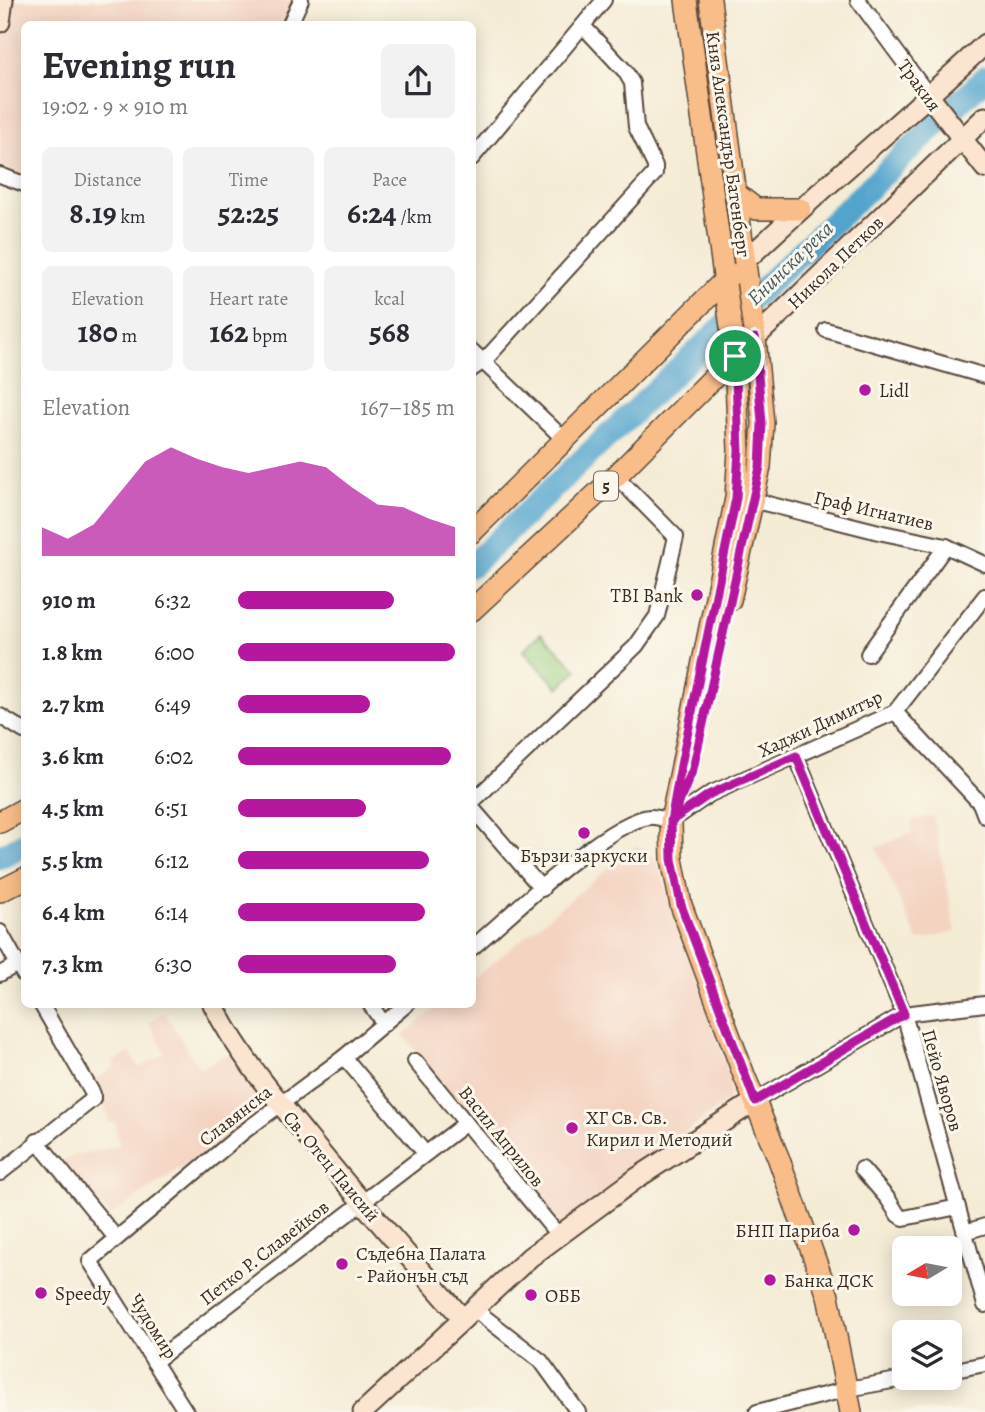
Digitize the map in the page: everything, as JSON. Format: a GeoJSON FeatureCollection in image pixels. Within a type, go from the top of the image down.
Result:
{"type":"FeatureCollection","features":[{"type":"Feature","properties":{"kind":"main road"},"geometry":{"type":"LineString","coordinates":[[0,23],[3,0]]}},
{"type":"Feature","properties":{"kind":"main road","name":"Княз Александър Батенберг"},"geometry":{"type":"LineString","coordinates":[[686,0],[734,347],[739,450],[736,498],[671,821],[672,859],[681,905],[778,1157],[828,1296],[851,1412]]}},
{"type":"Feature","properties":{"kind":"main road","name":"Княз Александър Батенберг"},"geometry":{"type":"LineString","coordinates":[[671,821],[693,769],[763,445],[754,329],[710,0]]}},
{"type":"Feature","properties":{"kind":"main road"},"geometry":{"type":"LineString","coordinates":[[476,528],[725,281],[746,269],[800,209],[932,101],[985,44]]}},
{"type":"Feature","properties":{"kind":"main road","name":"Тракия"},"geometry":{"type":"LineString","coordinates":[[932,101],[985,167]]}},
{"type":"Feature","properties":{"kind":"main road","name":"Никола Петков"},"geometry":{"type":"LineString","coordinates":[[476,606],[617,476],[734,347],[958,135],[985,117]]}},
{"type":"Feature","properties":{"kind":"main road"},"geometry":{"type":"LineString","coordinates":[[735,194],[757,209],[800,209]]}},
{"type":"Feature","properties":{"kind":"main road"},"geometry":{"type":"LineString","coordinates":[[0,822],[21,810]]}},
{"type":"Feature","properties":{"kind":"main road"},"geometry":{"type":"LineString","coordinates":[[0,891],[21,880]]}},
{"type":"Feature","properties":{"kind":"main road","name":"Св. Отец Паисий"},"geometry":{"type":"LineString","coordinates":[[215,1008],[236,1046],[360,1202],[469,1314]]}},
{"type":"Feature","properties":{"kind":"main road"},"geometry":{"type":"LineString","coordinates":[[363,1412],[530,1257],[637,1178],[755,1101]]}},
{"type":"Feature","properties":{"kind":"street"},"geometry":{"type":"LineString","coordinates":[[291,21],[301,0]]}},
{"type":"Feature","properties":{"kind":"street"},"geometry":{"type":"LineString","coordinates":[[476,153],[604,0]]}},
{"type":"Feature","properties":{"kind":"street","name":"Тракия"},"geometry":{"type":"LineString","coordinates":[[860,1],[932,101]]}},
{"type":"Feature","properties":{"kind":"street"},"geometry":{"type":"LineString","coordinates":[[566,441],[478,365],[655,173],[655,166],[636,127],[632,83],[625,71],[583,26]]}},
{"type":"Feature","properties":{"kind":"street"},"geometry":{"type":"LineString","coordinates":[[0,175],[21,183]]}},
{"type":"Feature","properties":{"kind":"street"},"geometry":{"type":"LineString","coordinates":[[826,330],[985,376]]}},
{"type":"Feature","properties":{"kind":"street"},"geometry":{"type":"LineString","coordinates":[[476,799],[636,646],[657,616],[676,537],[617,476]]}},
{"type":"Feature","properties":{"kind":"street","name":"Граф Игнатиев"},"geometry":{"type":"LineString","coordinates":[[752,500],[946,546],[985,564]]}},
{"type":"Feature","properties":{"kind":"street"},"geometry":{"type":"LineString","coordinates":[[867,654],[946,546]]}},
{"type":"Feature","properties":{"kind":"street","name":"Хаджи Димитър"},"geometry":{"type":"LineString","coordinates":[[671,821],[710,794],[895,712],[985,596]]}},
{"type":"Feature","properties":{"kind":"street"},"geometry":{"type":"LineString","coordinates":[[895,712],[979,803],[985,816]]}},
{"type":"Feature","properties":{"kind":"street"},"geometry":{"type":"LineString","coordinates":[[0,716],[21,729]]}},
{"type":"Feature","properties":{"kind":"street","name":"Пейо Яворов"},"geometry":{"type":"LineString","coordinates":[[796,756],[904,1014],[985,1305]]}},
{"type":"Feature","properties":{"kind":"street"},"geometry":{"type":"LineString","coordinates":[[476,813],[542,889]]}},
{"type":"Feature","properties":{"kind":"street"},"geometry":{"type":"LineString","coordinates":[[476,945],[567,866],[622,826],[651,816],[671,821]]}},
{"type":"Feature","properties":{"kind":"street"},"geometry":{"type":"LineString","coordinates":[[0,932],[21,970],[0,974]]}},
{"type":"Feature","properties":{"kind":"street"},"geometry":{"type":"LineString","coordinates":[[755,1101],[904,1014],[985,1004]]}},
{"type":"Feature","properties":{"kind":"street"},"geometry":{"type":"LineString","coordinates":[[0,1173],[93,1099],[93,1094],[43,1008]]}},
{"type":"Feature","properties":{"kind":"street"},"geometry":{"type":"LineString","coordinates":[[373,1008],[384,1024]]}},
{"type":"Feature","properties":{"kind":"street","name":"Славянска"},"geometry":{"type":"LineString","coordinates":[[90,1261],[280,1104],[344,1057],[402,1008]]}},
{"type":"Feature","properties":{"kind":"street"},"geometry":{"type":"LineString","coordinates":[[344,1057],[425,1153]]}},
{"type":"Feature","properties":{"kind":"street","name":"Васил Априлов"},"geometry":{"type":"LineString","coordinates":[[415,1061],[559,1236]]}},
{"type":"Feature","properties":{"kind":"street","name":"Петко Р. Славейков"},"geometry":{"type":"LineString","coordinates":[[154,1363],[466,1123]]}},
{"type":"Feature","properties":{"kind":"street"},"geometry":{"type":"LineString","coordinates":[[37,1141],[116,1238]]}},
{"type":"Feature","properties":{"kind":"street"},"geometry":{"type":"LineString","coordinates":[[862,1169],[898,1215],[904,1218],[958,1207]]}},
{"type":"Feature","properties":{"kind":"street"},"geometry":{"type":"LineString","coordinates":[[965,1232],[985,1226]]}},
{"type":"Feature","properties":{"kind":"street","name":"Чудомир"},"geometry":{"type":"LineString","coordinates":[[90,1261],[186,1412]]}},
{"type":"Feature","properties":{"kind":"street","name":"Св. Отец Паисий"},"geometry":{"type":"LineString","coordinates":[[469,1314],[541,1361],[578,1412]]}},
{"type":"Feature","properties":{"kind":"street"},"geometry":{"type":"LineString","coordinates":[[962,1369],[985,1364]]}},
{"type":"Feature","properties":{"kind":"street"},"geometry":{"type":"LineString","coordinates":[[757,1412],[892,1381]]}},
{"type":"Feature","properties":{"kind":"shaded area"},"geometry":{"type":"Polygon","coordinates":[[[6,0],[293,0],[283,21],[21,21],[21,177],[0,168],[0,55],[6,0]]]}},
{"type":"Feature","properties":{"kind":"shaded area"},"geometry":{"type":"Polygon","coordinates":[[[933,816],[956,932],[918,941],[876,848],[912,832],[912,820],[933,816]]]}},
{"type":"Feature","properties":{"kind":"shaded area"},"geometry":{"type":"Polygon","coordinates":[[[637,845],[658,863],[731,1079],[729,1100],[559,1227],[403,1035],[436,1008],[476,1008],[476,977],[637,845]]]}},
{"type":"Feature","properties":{"kind":"shaded area"},"geometry":{"type":"Polygon","coordinates":[[[164,1012],[200,1069],[229,1054],[272,1105],[110,1216],[59,1164],[73,1156],[119,1146],[115,1122],[109,1123],[95,1080],[115,1067],[113,1062],[130,1052],[139,1068],[165,1053],[149,1022],[164,1012]]]}},
{"type":"Feature","properties":{"kind":"green space"},"geometry":{"type":"Polygon","coordinates":[[[541,633],[577,670],[559,688],[523,651],[541,633]]]}},
{"type":"Feature","properties":{"kind":"waterway","name":"Енинска река"},"geometry":{"type":"LineString","coordinates":[[476,561],[985,78]]}},
{"type":"Feature","properties":{"kind":"waterway","name":"Енинска река"},"geometry":{"type":"LineString","coordinates":[[0,857],[21,846]]}},
{"type":"Feature","properties":{"kind":"place","name":"Lidl"},"geometry":{"type":"Point","coordinates":[865,390]}},
{"type":"Feature","properties":{"kind":"place","name":"TBI Bank"},"geometry":{"type":"Point","coordinates":[697,595]}},
{"type":"Feature","properties":{"kind":"place","name":"Бързи заркуски"},"geometry":{"type":"Point","coordinates":[584,833]}},
{"type":"Feature","properties":{"kind":"place","name":"ХГ Св. Св. Кирил и Методий"},"geometry":{"type":"Point","coordinates":[572,1128]}},
{"type":"Feature","properties":{"kind":"place","name":"БНП Париба"},"geometry":{"type":"Point","coordinates":[854,1230]}},
{"type":"Feature","properties":{"kind":"place","name":"Съдебна Палата - Районън съд"},"geometry":{"type":"Point","coordinates":[342,1264]}},
{"type":"Feature","properties":{"kind":"place","name":"Банка ДСК"},"geometry":{"type":"Point","coordinates":[770,1280]}},
{"type":"Feature","properties":{"kind":"place","name":"Speedy"},"geometry":{"type":"Point","coordinates":[41,1293]}},
{"type":"Feature","properties":{"kind":"place","name":"ОББ"},"geometry":{"type":"Point","coordinates":[531,1295]}},
{"type":"Feature","properties":{"kind":"route"},"geometry":{"type":"LineString","coordinates":[[735,356],[739,450],[736,498],[671,821],[672,859],[681,905],[755,1101],[904,1014],[796,756],[710,794],[671,821],[693,769],[760,467],[763,445],[755,338],[735,356]]}}]}
